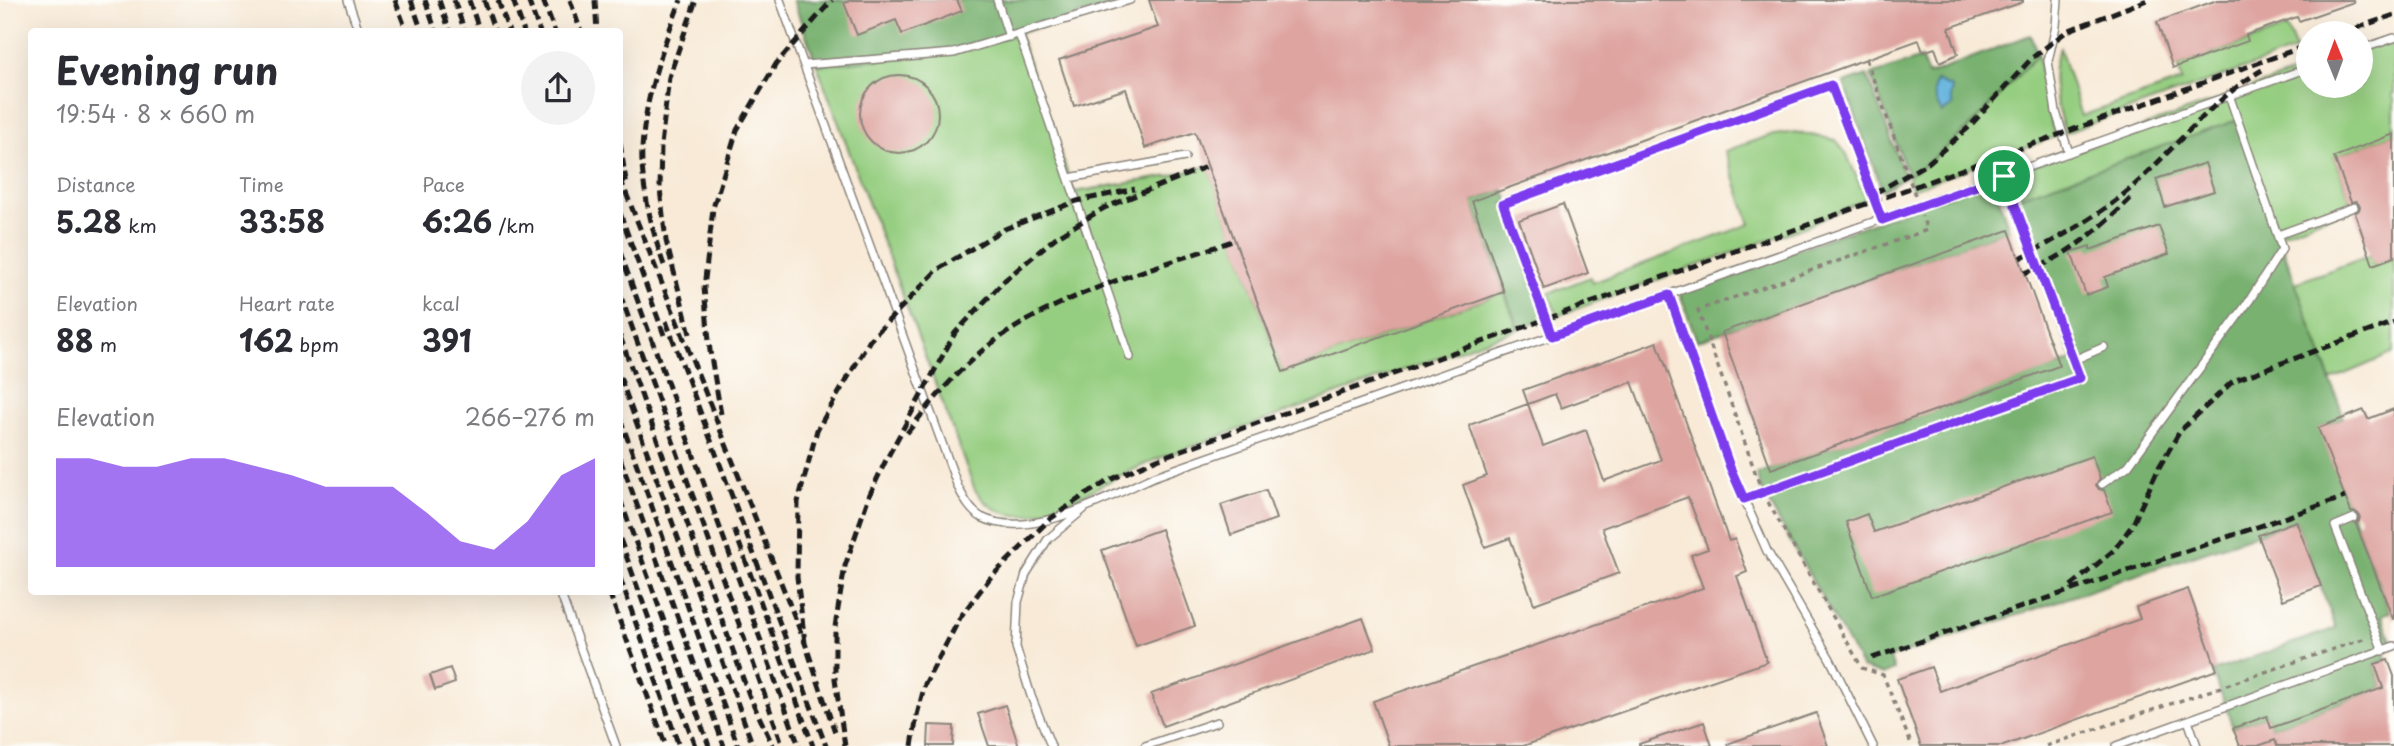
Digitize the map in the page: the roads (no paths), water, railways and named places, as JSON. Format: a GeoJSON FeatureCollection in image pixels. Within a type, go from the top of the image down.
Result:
{"type":"FeatureCollection","features":[{"type":"Feature","properties":{"kind":"lane"},"geometry":{"type":"LineString","coordinates":[[348,0],[358,28]]}},
{"type":"Feature","properties":{"kind":"lane"},"geometry":{"type":"LineString","coordinates":[[780,0],[958,487],[967,503],[980,516],[1011,524],[1050,519],[1153,477],[2296,72]]}},
{"type":"Feature","properties":{"kind":"lane"},"geometry":{"type":"LineString","coordinates":[[997,0],[1009,37]]}},
{"type":"Feature","properties":{"kind":"lane"},"geometry":{"type":"LineString","coordinates":[[804,65],[954,53],[1130,0]]}},
{"type":"Feature","properties":{"kind":"lane"},"geometry":{"type":"LineString","coordinates":[[2058,0],[2056,26],[2048,61],[2056,113],[2069,153]]}},
{"type":"Feature","properties":{"kind":"lane"},"geometry":{"type":"LineString","coordinates":[[1019,34],[1130,357]]}},
{"type":"Feature","properties":{"kind":"lane"},"geometry":{"type":"LineString","coordinates":[[2373,45],[2394,38]]}},
{"type":"Feature","properties":{"kind":"lane"},"geometry":{"type":"LineString","coordinates":[[1552,336],[1503,204],[1831,85],[1882,220]]}},
{"type":"Feature","properties":{"kind":"lane"},"geometry":{"type":"LineString","coordinates":[[2102,484],[2128,466],[2249,301],[2282,249],[2229,95]]}},
{"type":"Feature","properties":{"kind":"lane"},"geometry":{"type":"LineString","coordinates":[[1069,178],[1185,157]]}},
{"type":"Feature","properties":{"kind":"lane"},"geometry":{"type":"LineString","coordinates":[[1744,499],[2080,378],[2004,176]]}},
{"type":"Feature","properties":{"kind":"lane"},"geometry":{"type":"LineString","coordinates":[[2278,235],[2354,207]]}},
{"type":"Feature","properties":{"kind":"lane"},"geometry":{"type":"LineString","coordinates":[[1669,295],[1730,467],[1767,551],[1830,659],[1873,746]]}},
{"type":"Feature","properties":{"kind":"lane"},"geometry":{"type":"LineString","coordinates":[[2074,360],[2104,347]]}},
{"type":"Feature","properties":{"kind":"lane"},"geometry":{"type":"LineString","coordinates":[[1051,746],[1031,696],[1016,647],[1018,602],[1026,574],[1048,539],[1090,504]]}},
{"type":"Feature","properties":{"kind":"lane"},"geometry":{"type":"LineString","coordinates":[[2354,518],[2335,526],[2383,651]]}},
{"type":"Feature","properties":{"kind":"lane"},"geometry":{"type":"LineString","coordinates":[[561,595],[615,746]]}},
{"type":"Feature","properties":{"kind":"lane"},"geometry":{"type":"LineString","coordinates":[[2116,746],[2394,646]]}},
{"type":"Feature","properties":{"kind":"lane"},"geometry":{"type":"LineString","coordinates":[[2188,720],[2197,746]]}},
{"type":"Feature","properties":{"kind":"lane"},"geometry":{"type":"LineString","coordinates":[[1145,746],[1217,722]]}},
{"type":"Feature","properties":{"kind":"water"},"geometry":{"type":"Polygon","coordinates":[[[1936,81],[1952,88],[1950,97],[1953,106],[1942,113],[1935,97],[1936,81]]]}},
{"type":"Feature","properties":{"kind":"railway"},"geometry":{"type":"LineString","coordinates":[[395,0],[406,28]]}},
{"type":"Feature","properties":{"kind":"railway"},"geometry":{"type":"LineString","coordinates":[[411,0],[421,28]]}},
{"type":"Feature","properties":{"kind":"railway"},"geometry":{"type":"LineString","coordinates":[[425,0],[435,28]]}},
{"type":"Feature","properties":{"kind":"railway"},"geometry":{"type":"LineString","coordinates":[[439,0],[449,28]]}},
{"type":"Feature","properties":{"kind":"railway"},"geometry":{"type":"LineString","coordinates":[[454,0],[464,28]]}},
{"type":"Feature","properties":{"kind":"railway"},"geometry":{"type":"LineString","coordinates":[[469,0],[479,28]]}},
{"type":"Feature","properties":{"kind":"railway"},"geometry":{"type":"LineString","coordinates":[[484,0],[494,28]]}},
{"type":"Feature","properties":{"kind":"railway"},"geometry":{"type":"LineString","coordinates":[[498,0],[508,28]]}},
{"type":"Feature","properties":{"kind":"railway"},"geometry":{"type":"LineString","coordinates":[[513,0],[523,28]]}},
{"type":"Feature","properties":{"kind":"railway"},"geometry":{"type":"LineString","coordinates":[[528,0],[538,28]]}},
{"type":"Feature","properties":{"kind":"railway"},"geometry":{"type":"LineString","coordinates":[[543,0],[554,28]]}},
{"type":"Feature","properties":{"kind":"railway"},"geometry":{"type":"LineString","coordinates":[[570,0],[580,28]]}},
{"type":"Feature","properties":{"kind":"railway"},"geometry":{"type":"LineString","coordinates":[[595,0],[597,28]]}},
{"type":"Feature","properties":{"kind":"railway"},"geometry":{"type":"LineString","coordinates":[[664,265],[648,208],[642,149],[656,73],[681,0]]}},
{"type":"Feature","properties":{"kind":"railway"},"geometry":{"type":"LineString","coordinates":[[690,334],[666,241],[660,189],[661,145],[669,77],[696,0]]}},
{"type":"Feature","properties":{"kind":"railway"},"geometry":{"type":"LineString","coordinates":[[721,414],[710,351],[704,288],[713,208],[737,130],[776,64],[832,0]]}},
{"type":"Feature","properties":{"kind":"railway"},"geometry":{"type":"LineString","coordinates":[[1875,193],[1928,163],[1968,128],[2032,58],[2067,31],[2147,0]]}},
{"type":"Feature","properties":{"kind":"railway"},"geometry":{"type":"LineString","coordinates":[[2373,22],[2394,15]]}},
{"type":"Feature","properties":{"kind":"railway"},"geometry":{"type":"LineString","coordinates":[[912,746],[925,684],[961,616],[990,578],[1050,519],[1112,479],[1157,459],[2296,49]]}},
{"type":"Feature","properties":{"kind":"railway"},"geometry":{"type":"LineString","coordinates":[[2020,258],[2077,227],[2118,199],[2209,111],[2243,82],[2262,70]]}},
{"type":"Feature","properties":{"kind":"railway"},"geometry":{"type":"LineString","coordinates":[[623,162],[627,187]]}},
{"type":"Feature","properties":{"kind":"railway"},"geometry":{"type":"LineString","coordinates":[[845,746],[835,679],[835,627],[845,566],[869,496],[955,333],[1005,280],[1055,238],[1104,208],[1208,166]]}},
{"type":"Feature","properties":{"kind":"railway"},"geometry":{"type":"LineString","coordinates":[[623,186],[805,643],[835,732]]}},
{"type":"Feature","properties":{"kind":"railway"},"geometry":{"type":"LineString","coordinates":[[805,643],[797,577],[798,502],[817,430],[870,340],[937,270],[1002,230],[1077,201],[1135,189]]}},
{"type":"Feature","properties":{"kind":"railway"},"geometry":{"type":"LineString","coordinates":[[2025,273],[2084,240],[2134,195]]}},
{"type":"Feature","properties":{"kind":"railway"},"geometry":{"type":"LineString","coordinates":[[623,221],[664,335]]}},
{"type":"Feature","properties":{"kind":"railway"},"geometry":{"type":"LineString","coordinates":[[907,433],[963,368],[1010,330],[1071,298],[1235,240]]}},
{"type":"Feature","properties":{"kind":"railway"},"geometry":{"type":"LineString","coordinates":[[623,260],[799,746]]}},
{"type":"Feature","properties":{"kind":"railway"},"geometry":{"type":"LineString","coordinates":[[623,302],[783,746]]}},
{"type":"Feature","properties":{"kind":"railway"},"geometry":{"type":"LineString","coordinates":[[666,321],[826,746]]}},
{"type":"Feature","properties":{"kind":"railway"},"geometry":{"type":"LineString","coordinates":[[2071,586],[2114,550],[2133,524],[2158,469],[2180,431],[2233,381],[2394,322]]}},
{"type":"Feature","properties":{"kind":"railway"},"geometry":{"type":"LineString","coordinates":[[623,344],[749,695],[773,746]]}},
{"type":"Feature","properties":{"kind":"railway"},"geometry":{"type":"LineString","coordinates":[[623,385],[753,746]]}},
{"type":"Feature","properties":{"kind":"railway"},"geometry":{"type":"LineString","coordinates":[[623,426],[738,746]]}},
{"type":"Feature","properties":{"kind":"railway"},"geometry":{"type":"LineString","coordinates":[[623,466],[724,746]]}},
{"type":"Feature","properties":{"kind":"railway"},"geometry":{"type":"LineString","coordinates":[[1872,658],[2345,497]]}},
{"type":"Feature","properties":{"kind":"railway"},"geometry":{"type":"LineString","coordinates":[[623,507],[709,746]]}},
{"type":"Feature","properties":{"kind":"railway"},"geometry":{"type":"LineString","coordinates":[[734,529],[813,746]]}},
{"type":"Feature","properties":{"kind":"railway"},"geometry":{"type":"LineString","coordinates":[[623,547],[695,746]]}},
{"type":"Feature","properties":{"kind":"railway"},"geometry":{"type":"LineString","coordinates":[[623,587],[679,746]]}},
{"type":"Feature","properties":{"kind":"railway"},"geometry":{"type":"LineString","coordinates":[[610,595],[666,746]]}}]}
